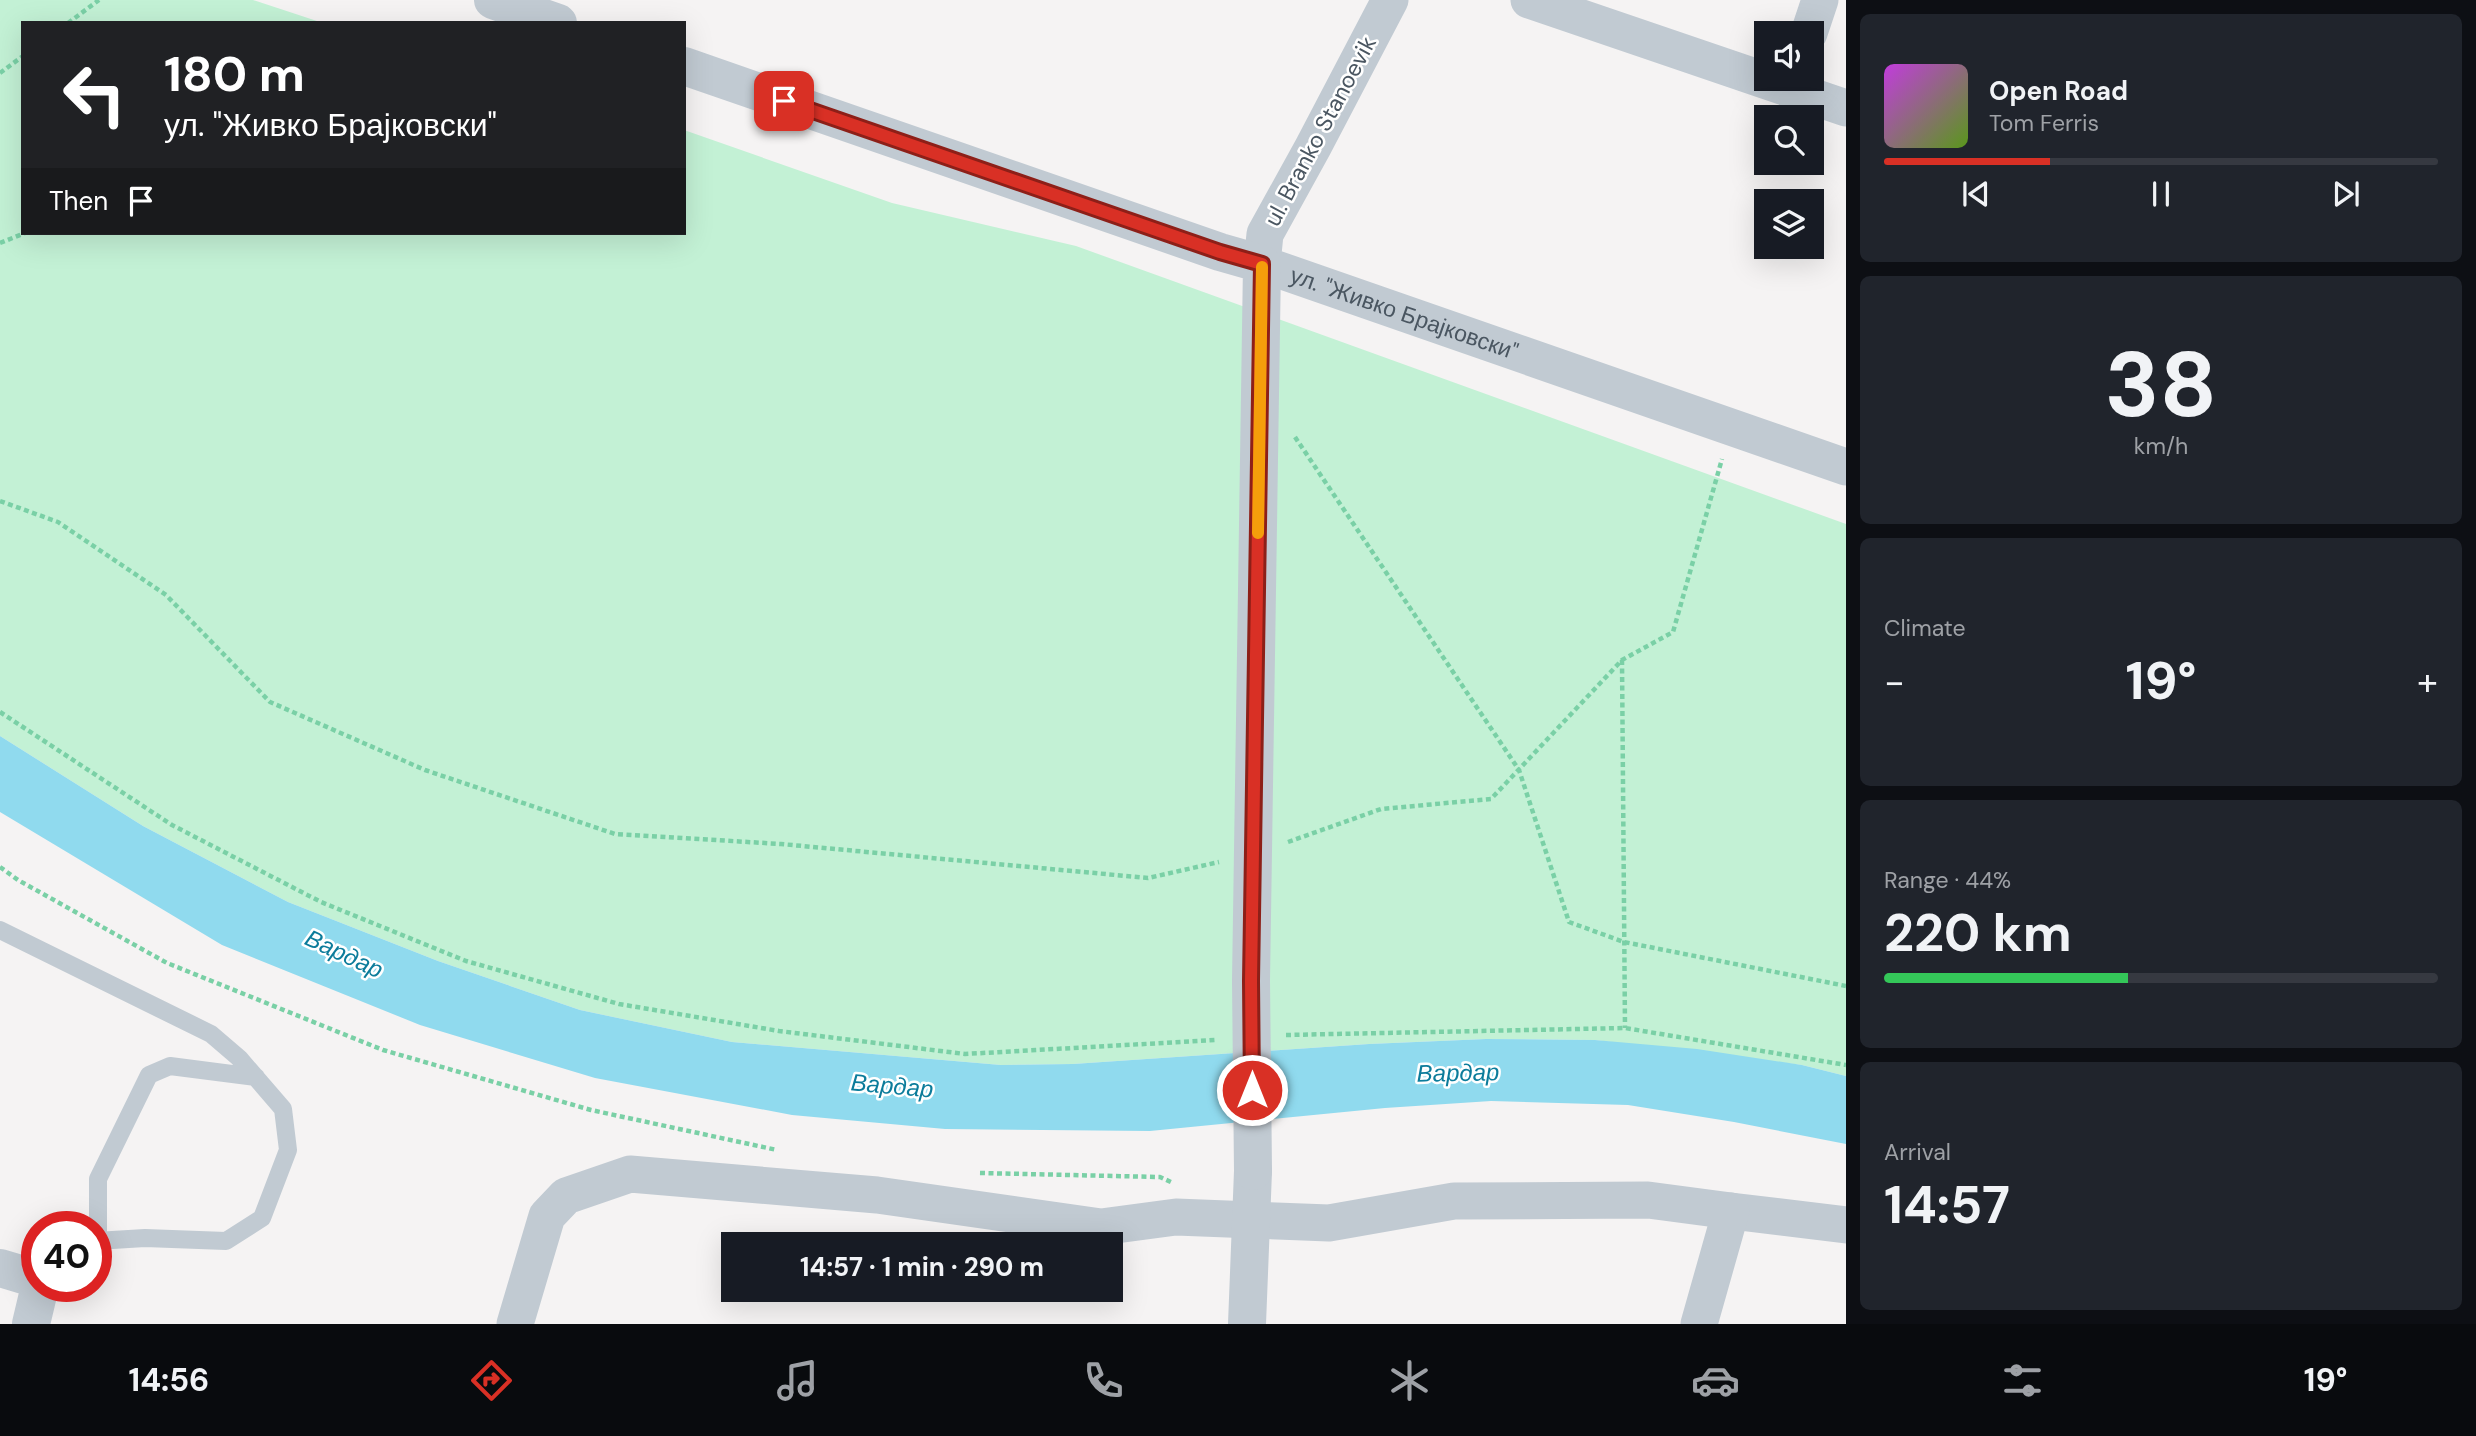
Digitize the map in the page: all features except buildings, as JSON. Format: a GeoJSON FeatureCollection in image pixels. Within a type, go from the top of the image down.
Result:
{"type":"FeatureCollection","features":[{"type":"Feature","properties":{"kind":"street"},"geometry":{"type":"LineString","coordinates":[[492,0],[552,21]]}},
{"type":"Feature","properties":{"kind":"street","name":"ul. Branko Stanoevik"},"geometry":{"type":"LineString","coordinates":[[1262,264],[1265,233],[1390,0]]}},
{"type":"Feature","properties":{"kind":"street"},"geometry":{"type":"LineString","coordinates":[[1529,0],[1754,71]]}},
{"type":"Feature","properties":{"kind":"street"},"geometry":{"type":"LineString","coordinates":[[1813,21],[1820,0]]}},
{"type":"Feature","properties":{"kind":"street","name":"ул. \"Живко Брајковски\""},"geometry":{"type":"LineString","coordinates":[[686,67],[1846,467]]}},
{"type":"Feature","properties":{"kind":"street"},"geometry":{"type":"LineString","coordinates":[[1809,91],[1846,108]]}},
{"type":"Feature","properties":{"kind":"street"},"geometry":{"type":"LineString","coordinates":[[1247,1324],[1252,1221],[1251,981],[1262,264]]}},
{"type":"Feature","properties":{"kind":"street"},"geometry":{"type":"LineString","coordinates":[[515,1324],[547,1216],[566,1195],[630,1174],[877,1195],[1101,1227],[1176,1217],[1329,1223],[1454,1201],[1648,1200],[1846,1224]]}},
{"type":"Feature","properties":{"kind":"street"},"geometry":{"type":"LineString","coordinates":[[1699,1324],[1731,1210]]}},
{"type":"Feature","properties":{"kind":"street"},"geometry":{"type":"LineString","coordinates":[[0,1268],[21,1274]]}},
{"type":"Feature","properties":{"kind":"street"},"geometry":{"type":"LineString","coordinates":[[31,1324],[36,1302]]}},
{"type":"Feature","properties":{"kind":"lane"},"geometry":{"type":"LineString","coordinates":[[0,930],[211,1034],[239,1058],[283,1109],[288,1150],[262,1218],[226,1241],[112,1239]]}},
{"type":"Feature","properties":{"kind":"lane"},"geometry":{"type":"LineString","coordinates":[[97,1211],[98,1179],[149,1074],[170,1066],[256,1077]]}},
{"type":"Feature","properties":{"kind":"path"},"geometry":{"type":"LineString","coordinates":[[71,21],[99,0]]}},
{"type":"Feature","properties":{"kind":"path"},"geometry":{"type":"LineString","coordinates":[[0,73],[21,57]]}},
{"type":"Feature","properties":{"kind":"path"},"geometry":{"type":"LineString","coordinates":[[0,243],[21,235]]}},
{"type":"Feature","properties":{"kind":"path"},"geometry":{"type":"LineString","coordinates":[[0,236],[8,241]]}},
{"type":"Feature","properties":{"kind":"path"},"geometry":{"type":"LineString","coordinates":[[0,501],[58,522],[166,595],[270,702],[425,770],[615,834],[781,844],[1148,878],[1253,854],[1381,809],[1491,799],[1622,660],[1673,632],[1731,427]]}},
{"type":"Feature","properties":{"kind":"path"},"geometry":{"type":"LineString","coordinates":[[1291,430],[1519,770],[1569,922],[1625,942],[1846,986]]}},
{"type":"Feature","properties":{"kind":"path"},"geometry":{"type":"LineString","coordinates":[[1622,660],[1625,1028]]}},
{"type":"Feature","properties":{"kind":"path"},"geometry":{"type":"LineString","coordinates":[[0,712],[172,825],[321,902],[466,961],[619,1004],[779,1031],[965,1054],[1216,1040]]}},
{"type":"Feature","properties":{"kind":"path"},"geometry":{"type":"LineString","coordinates":[[0,867],[18,880],[167,963],[383,1050],[591,1110],[788,1151]]}},
{"type":"Feature","properties":{"kind":"path"},"geometry":{"type":"LineString","coordinates":[[1275,1035],[1625,1028],[1846,1065]]}},
{"type":"Feature","properties":{"kind":"path"},"geometry":{"type":"LineString","coordinates":[[971,1172],[1160,1177],[1183,1188]]}},
{"type":"Feature","properties":{"kind":"green space"},"geometry":{"type":"Polygon","coordinates":[[[0,0],[253,0],[317,21],[21,21],[21,235],[686,235],[686,131],[892,203],[1076,246],[1846,524],[1846,1076],[1802,1065],[1595,1040],[1486,1039],[1073,1064],[1001,1065],[732,1042],[580,1010],[438,961],[288,902],[143,826],[0,736],[0,0]]]}},
{"type":"Feature","properties":{"kind":"water","name":"Вардар"},"geometry":{"type":"Polygon","coordinates":[[[0,736],[143,826],[288,902],[438,961],[580,1010],[732,1042],[1001,1065],[1073,1064],[1486,1039],[1595,1040],[1697,1049],[1802,1065],[1846,1076],[1846,1144],[1628,1105],[1491,1101],[1385,1108],[1150,1131],[945,1129],[792,1115],[595,1078],[420,1025],[222,945],[0,812],[0,736]]]}},
{"type":"Feature","properties":{"kind":"slow traffic"},"geometry":{"type":"LineString","coordinates":[[1258,533],[1262,267]]}},
{"type":"Feature","properties":{"kind":"route"},"geometry":{"type":"LineString","coordinates":[[784,101],[1220,252],[1262,264],[1251,981],[1252,1090]]}}]}
